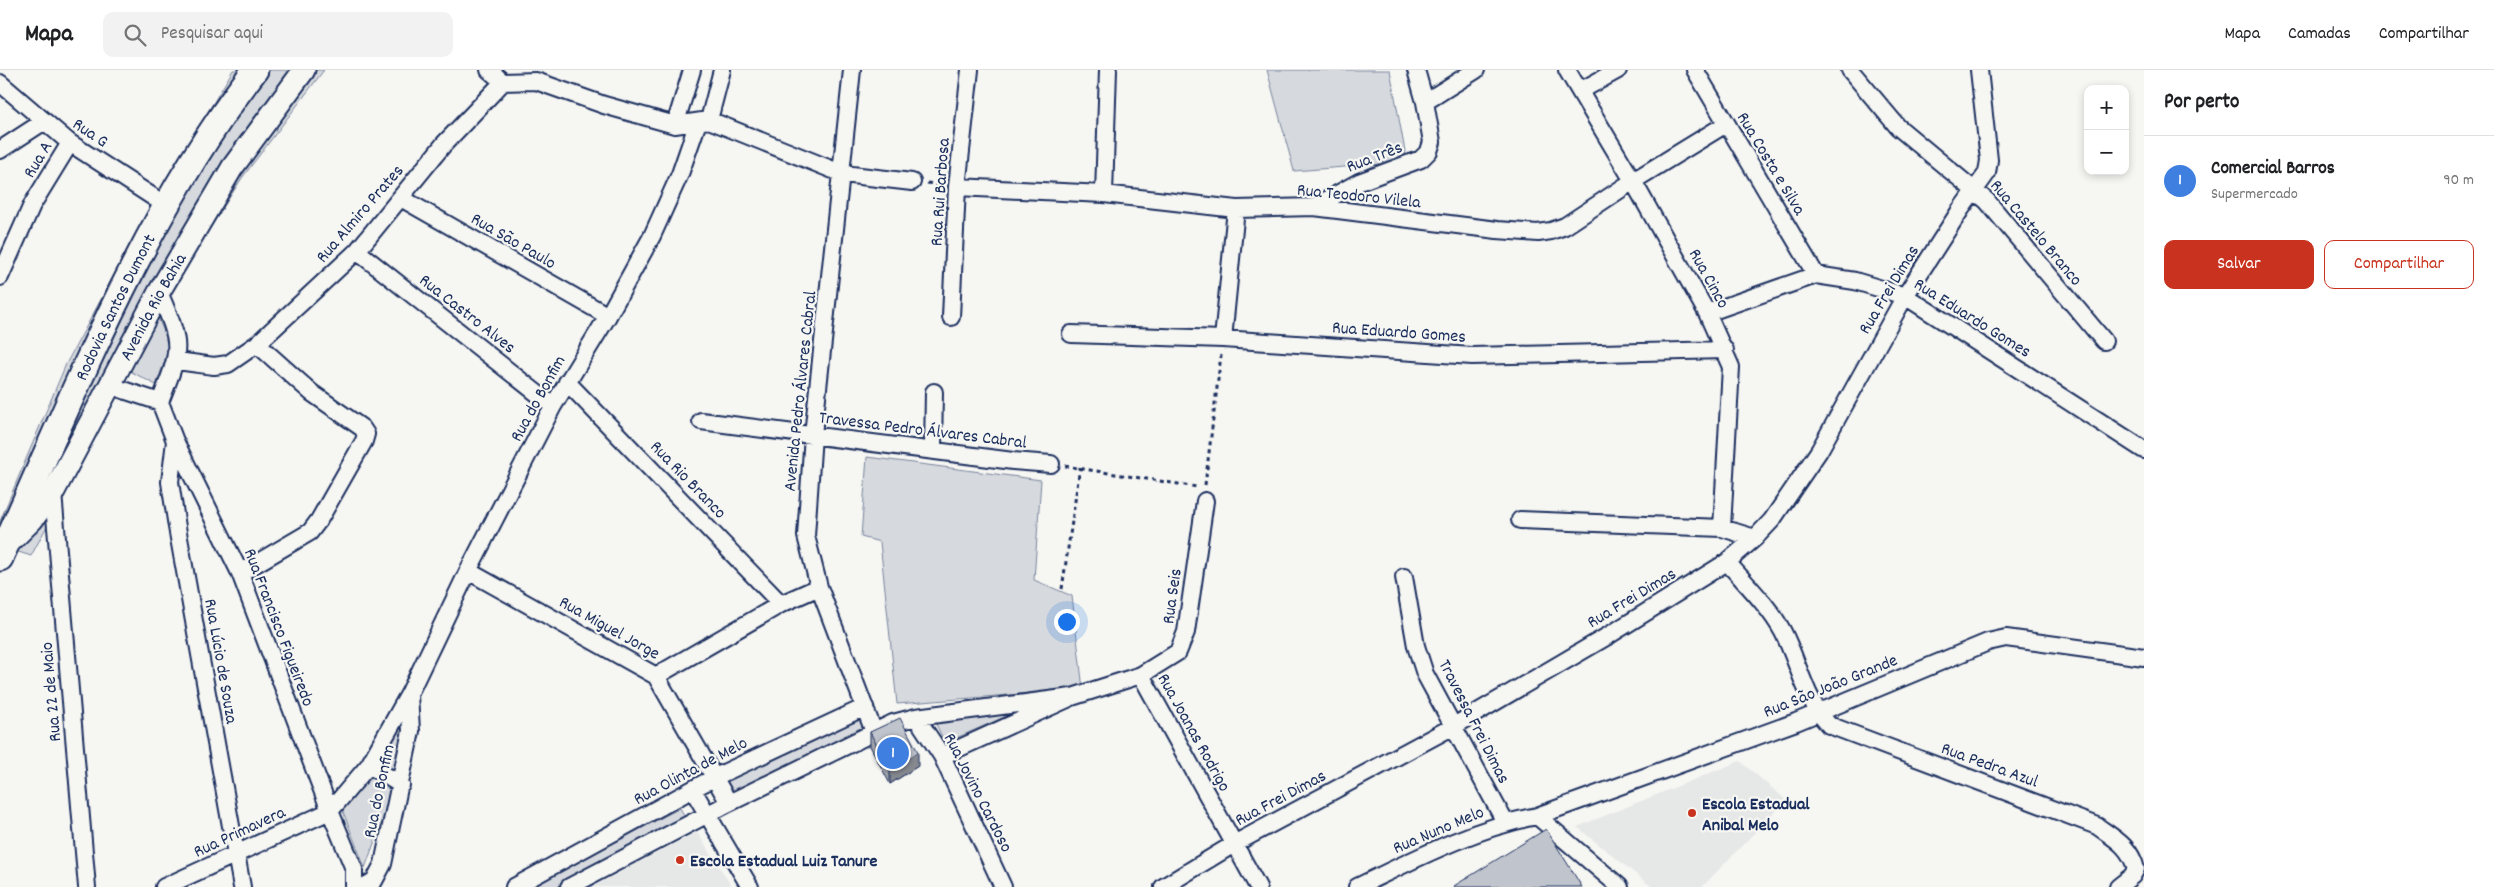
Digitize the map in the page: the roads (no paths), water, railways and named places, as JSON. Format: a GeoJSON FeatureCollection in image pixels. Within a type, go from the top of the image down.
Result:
{"type":"FeatureCollection","features":[{"type":"Feature","properties":{"kind":"highway","name":"Rodovia Santos Dumont"},"geometry":{"type":"LineString","coordinates":[[3,552],[97,341],[167,206],[202,147],[255,70]]}},
{"type":"Feature","properties":{"kind":"main road","name":"Avenida Rio Bahia"},"geometry":{"type":"LineString","coordinates":[[3,552],[53,493],[159,292],[232,168],[304,70]]}},
{"type":"Feature","properties":{"kind":"street"},"geometry":{"type":"LineString","coordinates":[[488,70],[504,82],[540,76],[604,105],[675,125],[703,121],[842,174],[912,182]]}},
{"type":"Feature","properties":{"kind":"street"},"geometry":{"type":"LineString","coordinates":[[675,125],[692,70]]}},
{"type":"Feature","properties":{"kind":"street","name":"Rua do Bonfim"},"geometry":{"type":"LineString","coordinates":[[330,811],[369,765],[409,694],[468,571],[553,406],[608,316],[652,236],[703,121],[722,70]]}},
{"type":"Feature","properties":{"kind":"street","name":"Avenida Pedro Álvares Cabral"},"geometry":{"type":"LineString","coordinates":[[852,70],[814,435],[806,536],[818,587],[864,707]]}},
{"type":"Feature","properties":{"kind":"street","name":"Rua Rui Barbosa"},"geometry":{"type":"LineString","coordinates":[[951,317],[957,187],[970,70]]}},
{"type":"Feature","properties":{"kind":"street"},"geometry":{"type":"LineString","coordinates":[[1104,194],[1108,70]]}},
{"type":"Feature","properties":{"kind":"street","name":"Rua Três"},"geometry":{"type":"LineString","coordinates":[[1314,207],[1360,182],[1421,159],[1429,151],[1432,142],[1425,102],[1416,70]]}},
{"type":"Feature","properties":{"kind":"street"},"geometry":{"type":"LineString","coordinates":[[1425,102],[1476,70]]}},
{"type":"Feature","properties":{"kind":"street","name":"Rua Cinco"},"geometry":{"type":"LineString","coordinates":[[1568,70],[1633,180],[1707,313],[1731,367],[1722,528]]}},
{"type":"Feature","properties":{"kind":"street"},"geometry":{"type":"LineString","coordinates":[[1580,92],[1618,70]]}},
{"type":"Feature","properties":{"kind":"street","name":"Rua Costa e Silva"},"geometry":{"type":"LineString","coordinates":[[1695,70],[1816,275]]}},
{"type":"Feature","properties":{"kind":"street","name":"Rua Castelo Branco"},"geometry":{"type":"LineString","coordinates":[[1850,70],[1898,127],[1976,190],[2104,341]]}},
{"type":"Feature","properties":{"kind":"street","name":"Rua Frei Dimas"},"geometry":{"type":"LineString","coordinates":[[1163,887],[1234,844],[1454,726],[1611,634],[1727,562],[1755,538],[1772,520],[1819,451],[1904,296],[1987,173],[1989,160],[1979,70]]}},
{"type":"Feature","properties":{"kind":"street","name":"Rua G"},"geometry":{"type":"LineString","coordinates":[[0,82],[43,122],[70,143],[167,206]]}},
{"type":"Feature","properties":{"kind":"street","name":"Rua Almiro Prates"},"geometry":{"type":"LineString","coordinates":[[177,361],[214,366],[228,364],[257,344],[357,251],[444,144],[504,82]]}},
{"type":"Feature","properties":{"kind":"street"},"geometry":{"type":"LineString","coordinates":[[0,150],[43,122]]}},
{"type":"Feature","properties":{"kind":"street","name":"Rua Teodoro Vilela"},"geometry":{"type":"LineString","coordinates":[[957,187],[1104,194],[1236,209],[1314,207],[1497,230],[1538,233],[1565,226],[1633,180],[1726,124]]}},
{"type":"Feature","properties":{"kind":"street","name":"Rua A"},"geometry":{"type":"LineString","coordinates":[[0,277],[32,205],[70,143]]}},
{"type":"Feature","properties":{"kind":"street","name":"Rua São Paulo"},"geometry":{"type":"LineString","coordinates":[[400,198],[608,316]]}},
{"type":"Feature","properties":{"kind":"street"},"geometry":{"type":"LineString","coordinates":[[1223,340],[1236,209]]}},
{"type":"Feature","properties":{"kind":"street","name":"Rua Castro Alves"},"geometry":{"type":"LineString","coordinates":[[357,251],[553,406]]}},
{"type":"Feature","properties":{"kind":"street","name":"Rua Eduardo Gomes"},"geometry":{"type":"LineString","coordinates":[[1707,313],[1816,275],[1855,281],[1904,296],[2144,450]]}},
{"type":"Feature","properties":{"kind":"street"},"geometry":{"type":"LineString","coordinates":[[111,386],[160,402],[177,361],[176,331],[159,292]]}},
{"type":"Feature","properties":{"kind":"street","name":"Rua Eduardo Gomes"},"geometry":{"type":"LineString","coordinates":[[1071,334],[1223,340],[1472,356],[1725,350]]}},
{"type":"Feature","properties":{"kind":"street"},"geometry":{"type":"LineString","coordinates":[[240,573],[310,532],[355,457],[366,434],[362,428],[312,393],[257,344]]}},
{"type":"Feature","properties":{"kind":"street","name":"Rua Rio Branco"},"geometry":{"type":"LineString","coordinates":[[567,382],[781,604]]}},
{"type":"Feature","properties":{"kind":"street"},"geometry":{"type":"LineString","coordinates":[[933,449],[934,392]]}},
{"type":"Feature","properties":{"kind":"street","name":"Rua Francisco Figueiredo"},"geometry":{"type":"LineString","coordinates":[[160,402],[175,441],[240,573],[330,811],[354,869],[354,887]]}},
{"type":"Feature","properties":{"kind":"street","name":"Travessa Pedro Álvares Cabral"},"geometry":{"type":"LineString","coordinates":[[701,421],[933,449],[1013,461],[1051,464]]}},
{"type":"Feature","properties":{"kind":"street","name":"Rua Lúcio de Souza"},"geometry":{"type":"LineString","coordinates":[[175,441],[170,482],[242,887]]}},
{"type":"Feature","properties":{"kind":"street","name":"Rua 22 de Maio"},"geometry":{"type":"LineString","coordinates":[[53,493],[87,887]]}},
{"type":"Feature","properties":{"kind":"street","name":"Rua Seis"},"geometry":{"type":"LineString","coordinates":[[1141,674],[1178,652],[1183,643],[1205,494]]}},
{"type":"Feature","properties":{"kind":"street"},"geometry":{"type":"LineString","coordinates":[[1520,520],[1722,528],[1755,538]]}},
{"type":"Feature","properties":{"kind":"street"},"geometry":{"type":"LineString","coordinates":[[1727,562],[1773,616],[1783,633],[1817,713]]}},
{"type":"Feature","properties":{"kind":"street","name":"Rua Miguel Jorge"},"geometry":{"type":"LineString","coordinates":[[468,571],[656,676],[715,777],[728,804]]}},
{"type":"Feature","properties":{"kind":"street","name":"Travessa Frei Dimas"},"geometry":{"type":"LineString","coordinates":[[1404,577],[1416,646],[1425,674],[1505,822]]}},
{"type":"Feature","properties":{"kind":"street"},"geometry":{"type":"LineString","coordinates":[[656,676],[781,604],[818,587]]}},
{"type":"Feature","properties":{"kind":"street","name":"Rua São João Grande"},"geometry":{"type":"LineString","coordinates":[[1538,816],[1817,713],[1988,642],[2006,638],[2144,657]]}},
{"type":"Feature","properties":{"kind":"street"},"geometry":{"type":"LineString","coordinates":[[942,756],[1072,697],[1141,674]]}},
{"type":"Feature","properties":{"kind":"street","name":"Rua Joanas Rodrigo"},"geometry":{"type":"LineString","coordinates":[[1141,674],[1258,887]]}},
{"type":"Feature","properties":{"kind":"street","name":"Rua do Bonfim"},"geometry":{"type":"LineString","coordinates":[[372,885],[383,864],[401,785],[411,731],[409,694]]}},
{"type":"Feature","properties":{"kind":"street"},"geometry":{"type":"LineString","coordinates":[[569,887],[709,816],[728,804],[874,732],[916,717],[1072,697]]}},
{"type":"Feature","properties":{"kind":"street"},"geometry":{"type":"LineString","coordinates":[[864,707],[874,732]]}},
{"type":"Feature","properties":{"kind":"street","name":"Rua Olinta de Melo"},"geometry":{"type":"LineString","coordinates":[[514,887],[715,777],[864,707]]}},
{"type":"Feature","properties":{"kind":"street","name":"Rua Pedra Azul"},"geometry":{"type":"LineString","coordinates":[[1817,713],[1836,729],[2096,826],[2125,844],[2133,858],[2136,869],[2132,876],[2118,887]]}},
{"type":"Feature","properties":{"kind":"street","name":"Rua Jovino Cardoso"},"geometry":{"type":"LineString","coordinates":[[916,717],[942,756],[1003,887]]}},
{"type":"Feature","properties":{"kind":"street"},"geometry":{"type":"LineString","coordinates":[[369,765],[401,785]]}},
{"type":"Feature","properties":{"kind":"street"},"geometry":{"type":"LineString","coordinates":[[693,790],[750,887]]}},
{"type":"Feature","properties":{"kind":"street","name":"Rua Primavera"},"geometry":{"type":"LineString","coordinates":[[164,887],[330,811]]}},
{"type":"Feature","properties":{"kind":"street"},"geometry":{"type":"LineString","coordinates":[[1538,816],[1620,887]]}},
{"type":"Feature","properties":{"kind":"street","name":"Rua Nuno Melo"},"geometry":{"type":"LineString","coordinates":[[1357,887],[1431,852],[1505,822],[1538,816]]}},
{"type":"Feature","properties":{"kind":"street"},"geometry":{"type":"LineString","coordinates":[[354,869],[372,885]]}},
{"type":"Feature","properties":{"kind":"place","name":"Comercial Barros"},"geometry":{"type":"Point","coordinates":[893,753]}},
{"type":"Feature","properties":{"kind":"place","name":"Escola Estadual Anibal Melo"},"geometry":{"type":"Point","coordinates":[1692,813]}},
{"type":"Feature","properties":{"kind":"place","name":"Escola Estadual Luiz Tanure"},"geometry":{"type":"Point","coordinates":[680,860]}}]}
